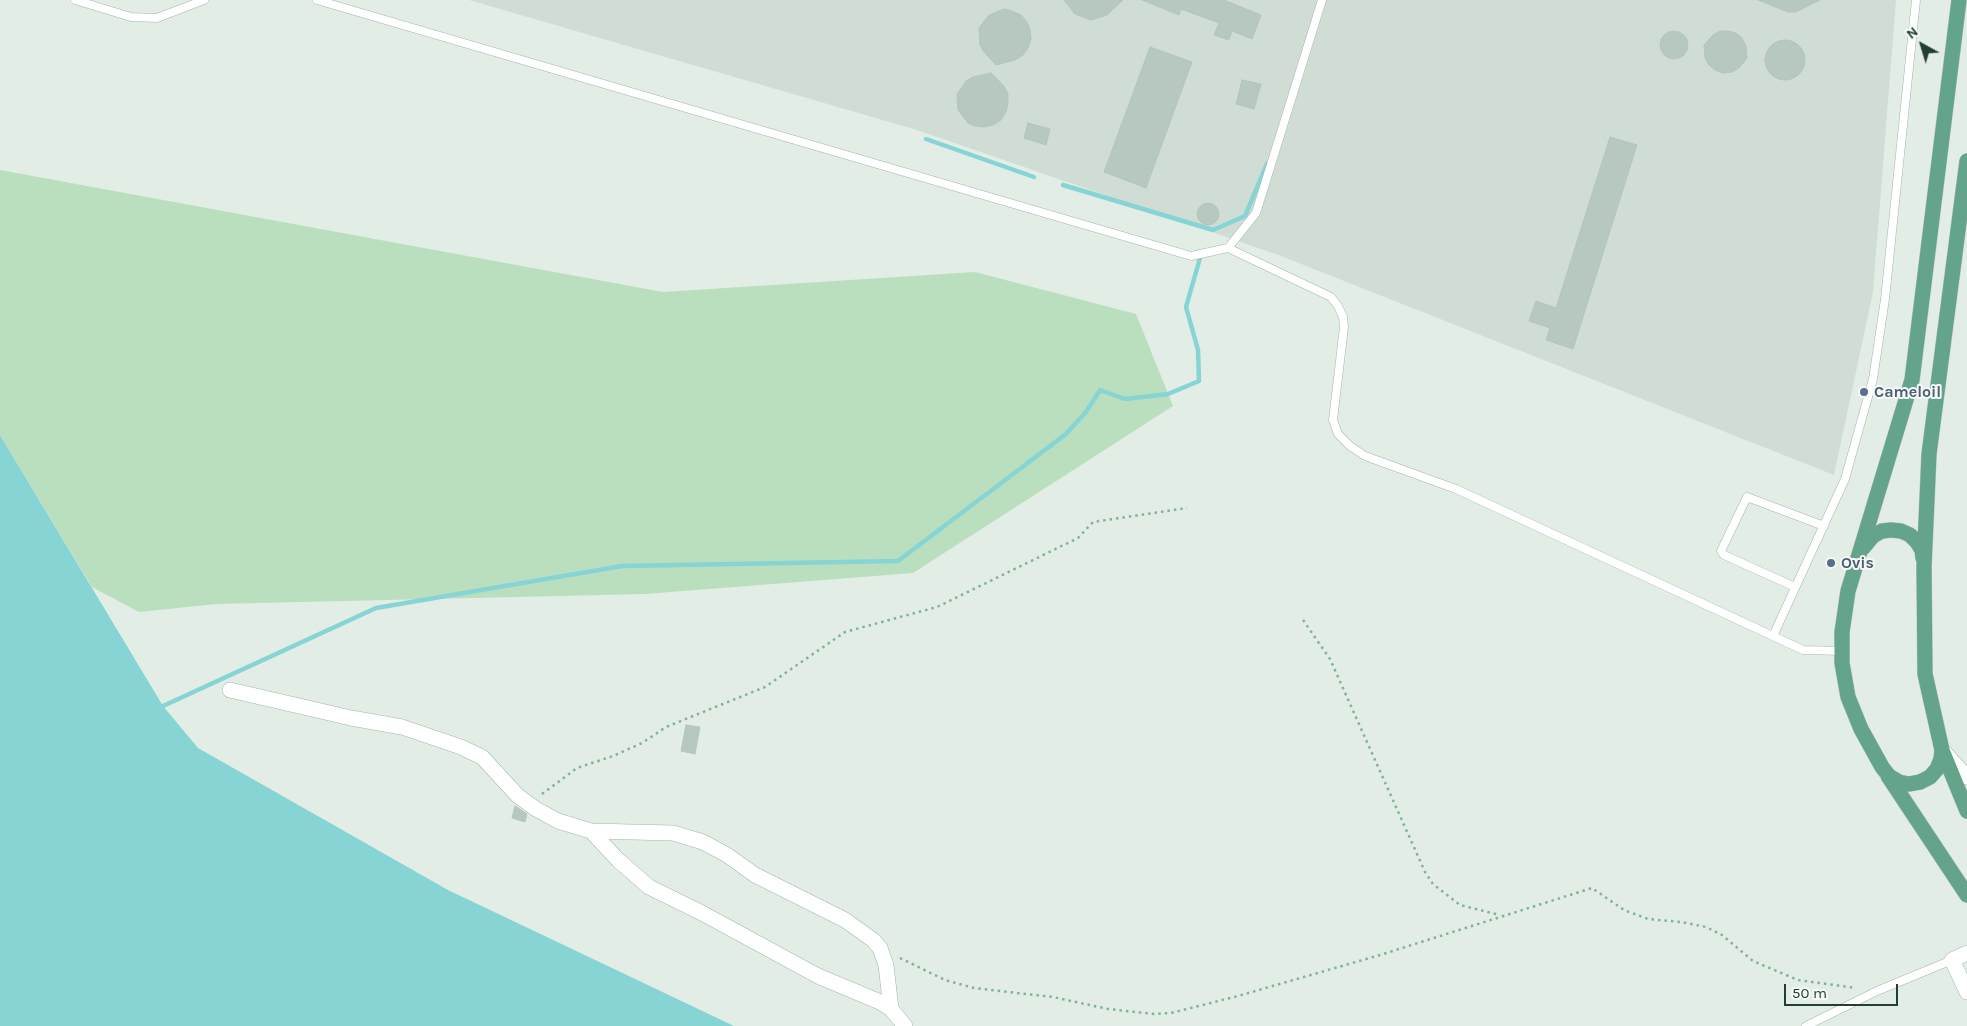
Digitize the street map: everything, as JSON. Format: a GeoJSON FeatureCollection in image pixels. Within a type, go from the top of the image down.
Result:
{"type":"FeatureCollection","features":[{"type":"Feature","properties":{"kind":"main road"},"geometry":{"type":"LineString","coordinates":[[1959,0],[1912,380],[1848,592],[1842,632],[1842,663],[1848,697],[1861,729],[1882,767],[1967,895]]}},
{"type":"Feature","properties":{"kind":"main road"},"geometry":{"type":"LineString","coordinates":[[1967,161],[1929,454],[1924,567],[1925,674],[1942,750],[1967,811]]}},
{"type":"Feature","properties":{"kind":"main road"},"geometry":{"type":"LineString","coordinates":[[1858,558],[1866,543],[1873,536],[1882,531],[1901,531],[1910,535],[1917,542],[1922,550],[1924,567]]}},
{"type":"Feature","properties":{"kind":"main road"},"geometry":{"type":"LineString","coordinates":[[1882,767],[1889,776],[1899,782],[1909,784],[1920,782],[1930,777],[1937,769],[1941,760],[1942,750]]}},
{"type":"Feature","properties":{"kind":"street"},"geometry":{"type":"LineString","coordinates":[[230,690],[351,718],[402,727],[461,747],[482,757],[518,796],[558,821],[591,831],[673,833],[703,842],[728,855],[755,874],[845,920],[864,932],[880,948],[886,965],[891,1009]]}},
{"type":"Feature","properties":{"kind":"street"},"geometry":{"type":"LineString","coordinates":[[1942,750],[1967,778]]}},
{"type":"Feature","properties":{"kind":"street"},"geometry":{"type":"LineString","coordinates":[[591,831],[618,860],[649,887],[702,913],[818,976],[880,1002],[891,1009],[905,1026]]}},
{"type":"Feature","properties":{"kind":"street"},"geometry":{"type":"LineString","coordinates":[[1967,953],[1952,960],[1967,992]]}},
{"type":"Feature","properties":{"kind":"lane"},"geometry":{"type":"LineString","coordinates":[[75,0],[131,17],[157,18],[204,0]]}},
{"type":"Feature","properties":{"kind":"lane"},"geometry":{"type":"LineString","coordinates":[[317,0],[1191,256],[1228,248],[1331,298],[1338,306],[1344,317],[1344,327],[1333,420],[1338,434],[1350,446],[1365,456],[1456,490],[1803,650],[1842,651]]}},
{"type":"Feature","properties":{"kind":"lane"},"geometry":{"type":"LineString","coordinates":[[1228,248],[1256,213],[1322,0]]}},
{"type":"Feature","properties":{"kind":"lane"},"geometry":{"type":"LineString","coordinates":[[1773,636],[1845,479],[1873,379],[1886,299],[1916,0]]}},
{"type":"Feature","properties":{"kind":"lane"},"geometry":{"type":"LineString","coordinates":[[1795,588],[1724,555],[1721,550],[1747,497],[1824,526]]}},
{"type":"Feature","properties":{"kind":"lane"},"geometry":{"type":"LineString","coordinates":[[1806,1026],[1877,991],[1952,960]]}},
{"type":"Feature","properties":{"kind":"path"},"geometry":{"type":"LineString","coordinates":[[529,804],[577,768],[613,756],[642,743],[666,727],[765,687],[845,632],[937,607],[1078,538],[1094,522],[1187,508]]}},
{"type":"Feature","properties":{"kind":"path"},"geometry":{"type":"LineString","coordinates":[[1303,620],[1330,659],[1425,872],[1433,884],[1460,905],[1502,915]]}},
{"type":"Feature","properties":{"kind":"path"},"geometry":{"type":"LineString","coordinates":[[880,948],[945,980],[974,988],[1053,997],[1108,1009],[1154,1014],[1171,1013],[1238,996],[1380,955],[1592,888],[1624,910],[1648,919],[1681,922],[1706,928],[1722,935],[1753,961],[1798,980],[1877,991]]}},
{"type":"Feature","properties":{"kind":"shaded area"},"geometry":{"type":"Polygon","coordinates":[[[469,0],[1896,0],[1873,292],[1834,475],[1281,256],[917,130],[469,0]]]}},
{"type":"Feature","properties":{"kind":"green space"},"geometry":{"type":"Polygon","coordinates":[[[0,170],[663,292],[975,272],[1136,314],[1173,406],[913,573],[645,594],[216,604],[139,612],[92,587],[0,435],[0,170]]]}},
{"type":"Feature","properties":{"kind":"water"},"geometry":{"type":"Polygon","coordinates":[[[0,435],[163,706],[198,748],[448,890],[734,1026],[0,1026],[0,435]]]}},
{"type":"Feature","properties":{"kind":"building"},"geometry":{"type":"Polygon","coordinates":[[[1064,0],[1123,0],[1107,15],[1091,20],[1075,14],[1064,0]]]}},
{"type":"Feature","properties":{"kind":"building"},"geometry":{"type":"Polygon","coordinates":[[[1142,0],[1224,0],[1261,15],[1252,39],[1232,31],[1229,40],[1214,35],[1219,23],[1181,9],[1179,15],[1142,0]]]}},
{"type":"Feature","properties":{"kind":"building"},"geometry":{"type":"Polygon","coordinates":[[[1758,0],[1820,0],[1796,12],[1788,12],[1758,0]]]}},
{"type":"Feature","properties":{"kind":"building"},"geometry":{"type":"Polygon","coordinates":[[[1004,9],[1021,15],[1027,22],[1031,39],[1023,55],[1015,60],[996,65],[980,45],[979,28],[989,15],[1004,9]]]}},
{"type":"Feature","properties":{"kind":"building"},"geometry":{"type":"Polygon","coordinates":[[[1674,31],[1684,35],[1688,45],[1684,55],[1674,59],[1664,55],[1660,45],[1664,35],[1674,31]]]}},
{"type":"Feature","properties":{"kind":"building"},"geometry":{"type":"Polygon","coordinates":[[[1720,31],[1736,33],[1742,38],[1746,46],[1747,58],[1739,68],[1732,72],[1723,73],[1715,70],[1705,58],[1704,45],[1713,35],[1720,31]]]}},
{"type":"Feature","properties":{"kind":"building"},"geometry":{"type":"Polygon","coordinates":[[[1789,40],[1796,43],[1802,49],[1805,60],[1804,68],[1796,77],[1789,80],[1781,80],[1774,77],[1766,68],[1765,56],[1768,49],[1777,41],[1789,40]]]}},
{"type":"Feature","properties":{"kind":"building"},"geometry":{"type":"Polygon","coordinates":[[[1150,47],[1192,62],[1146,188],[1104,172],[1150,47]]]}},
{"type":"Feature","properties":{"kind":"building"},"geometry":{"type":"Polygon","coordinates":[[[991,73],[1004,86],[1008,94],[1006,112],[1001,120],[993,125],[975,126],[968,123],[958,110],[957,94],[966,81],[973,77],[991,73]]]}},
{"type":"Feature","properties":{"kind":"building"},"geometry":{"type":"Polygon","coordinates":[[[1242,80],[1261,84],[1254,109],[1236,104],[1242,80]]]}},
{"type":"Feature","properties":{"kind":"building"},"geometry":{"type":"Polygon","coordinates":[[[1028,123],[1050,129],[1046,145],[1024,138],[1028,123]]]}},
{"type":"Feature","properties":{"kind":"building"},"geometry":{"type":"Polygon","coordinates":[[[1610,137],[1637,145],[1573,349],[1546,340],[1550,328],[1529,321],[1536,301],[1556,308],[1610,137]]]}},
{"type":"Feature","properties":{"kind":"building"},"geometry":{"type":"Polygon","coordinates":[[[1208,203],[1216,206],[1219,214],[1216,222],[1208,225],[1200,222],[1197,214],[1200,206],[1208,203]]]}},
{"type":"Feature","properties":{"kind":"building"},"geometry":{"type":"Polygon","coordinates":[[[686,725],[700,727],[695,754],[681,751],[686,725]]]}},
{"type":"Feature","properties":{"kind":"building"},"geometry":{"type":"Polygon","coordinates":[[[515,806],[527,814],[525,822],[512,818],[515,806]]]}},
{"type":"Feature","properties":{"kind":"waterway"},"geometry":{"type":"LineString","coordinates":[[926,139],[1034,177]]}},
{"type":"Feature","properties":{"kind":"waterway"},"geometry":{"type":"LineString","coordinates":[[1063,185],[1213,230],[1245,216],[1267,164]]}},
{"type":"Feature","properties":{"kind":"waterway"},"geometry":{"type":"LineString","coordinates":[[163,706],[376,608],[622,566],[898,561],[1066,434],[1086,412],[1100,390],[1125,399],[1168,394],[1199,381],[1198,350],[1186,307],[1200,258]]}},
{"type":"Feature","properties":{"kind":"place","name":"Cameloil"},"geometry":{"type":"Point","coordinates":[1864,392]}},
{"type":"Feature","properties":{"kind":"place","name":"Ovis"},"geometry":{"type":"Point","coordinates":[1831,563]}}]}
